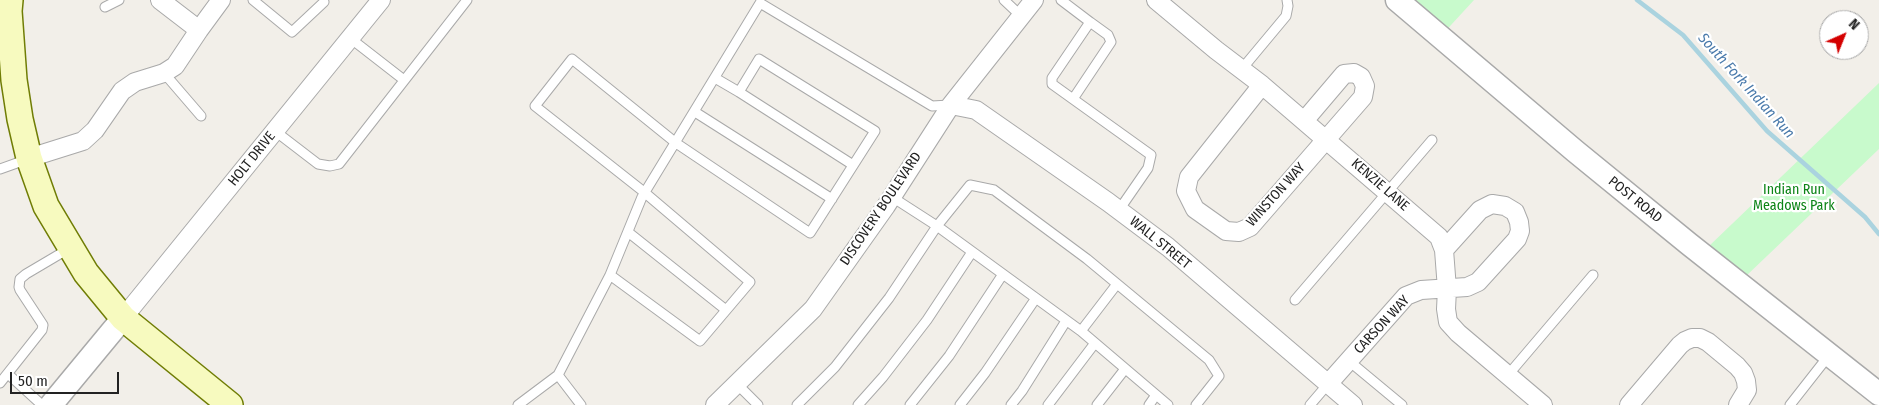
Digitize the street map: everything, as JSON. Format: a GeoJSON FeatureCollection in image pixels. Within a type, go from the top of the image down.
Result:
{"type":"FeatureCollection","features":[{"type":"Feature","properties":{"kind":"main road"},"geometry":{"type":"LineString","coordinates":[[10,0],[9,11],[14,80],[20,119],[29,158],[46,206],[86,273],[123,318],[230,405]]}},
{"type":"Feature","properties":{"kind":"street"},"geometry":{"type":"LineString","coordinates":[[160,0],[199,30]]}},
{"type":"Feature","properties":{"kind":"street"},"geometry":{"type":"LineString","coordinates":[[29,158],[82,140],[95,130],[122,91],[135,82],[164,73],[175,66],[221,0]]}},
{"type":"Feature","properties":{"kind":"street","name":"HOLT DRIVE"},"geometry":{"type":"LineString","coordinates":[[123,318],[381,0]]}},
{"type":"Feature","properties":{"kind":"street","name":"DISCOVERY BOULEVARD"},"geometry":{"type":"LineString","coordinates":[[715,405],[813,309],[892,197],[950,105],[1034,0]]}},
{"type":"Feature","properties":{"kind":"street","name":"KENZIE LANE"},"geometry":{"type":"LineString","coordinates":[[1156,0],[1326,138],[1439,236],[1444,250],[1448,322],[1458,333],[1543,405]]}},
{"type":"Feature","properties":{"kind":"street","name":"POST ROAD"},"geometry":{"type":"LineString","coordinates":[[1396,0],[1582,157],[1879,394]]}},
{"type":"Feature","properties":{"kind":"street","name":"WINSTON WAY"},"geometry":{"type":"LineString","coordinates":[[1262,85],[1189,177],[1186,191],[1195,209],[1226,231],[1239,232],[1250,227],[1363,97],[1365,86],[1361,77],[1354,73],[1344,74],[1304,121]]}},
{"type":"Feature","properties":{"kind":"street","name":"WALL STREET"},"geometry":{"type":"LineString","coordinates":[[950,105],[976,110],[1119,210],[1168,247],[1353,405]]}},
{"type":"Feature","properties":{"kind":"street","name":"CARSON WAY"},"geometry":{"type":"LineString","coordinates":[[1328,384],[1406,296],[1422,290],[1467,287],[1478,282],[1517,239],[1520,231],[1520,222],[1515,212],[1505,206],[1492,204],[1480,210],[1444,250]]}},
{"type":"Feature","properties":{"kind":"street"},"geometry":{"type":"LineString","coordinates":[[51,405],[123,318]]}},
{"type":"Feature","properties":{"kind":"street"},"geometry":{"type":"LineString","coordinates":[[1629,405],[1680,345],[1692,338],[1700,338],[1708,342],[1737,366],[1743,374],[1747,390],[1738,405]]}},
{"type":"Feature","properties":{"kind":"lane"},"geometry":{"type":"LineString","coordinates":[[105,7],[120,0]]}},
{"type":"Feature","properties":{"kind":"lane"},"geometry":{"type":"LineString","coordinates":[[253,0],[292,32],[324,2]]}},
{"type":"Feature","properties":{"kind":"lane"},"geometry":{"type":"LineString","coordinates":[[275,131],[318,164],[330,166],[339,164],[467,0]]}},
{"type":"Feature","properties":{"kind":"lane"},"geometry":{"type":"LineString","coordinates":[[1004,0],[1021,16]]}},
{"type":"Feature","properties":{"kind":"lane"},"geometry":{"type":"LineString","coordinates":[[1061,0],[1108,35],[1112,42],[1073,99]]}},
{"type":"Feature","properties":{"kind":"lane"},"geometry":{"type":"LineString","coordinates":[[1240,70],[1286,16],[1288,6],[1286,0]]}},
{"type":"Feature","properties":{"kind":"lane"},"geometry":{"type":"LineString","coordinates":[[518,405],[558,375],[610,275],[644,192],[676,143],[761,2],[932,106],[950,105]]}},
{"type":"Feature","properties":{"kind":"lane"},"geometry":{"type":"LineString","coordinates":[[1090,22],[1052,78],[1052,84],[1151,154],[1148,168],[1119,210]]}},
{"type":"Feature","properties":{"kind":"lane"},"geometry":{"type":"LineString","coordinates":[[350,38],[404,80]]}},
{"type":"Feature","properties":{"kind":"lane"},"geometry":{"type":"LineString","coordinates":[[610,275],[700,341],[750,282],[644,192],[536,106],[572,59],[676,143],[810,233],[875,131],[759,60],[739,92]]}},
{"type":"Feature","properties":{"kind":"lane"},"geometry":{"type":"LineString","coordinates":[[164,73],[201,116]]}},
{"type":"Feature","properties":{"kind":"lane"},"geometry":{"type":"LineString","coordinates":[[715,78],[853,165]]}},
{"type":"Feature","properties":{"kind":"lane"},"geometry":{"type":"LineString","coordinates":[[694,112],[832,198]]}},
{"type":"Feature","properties":{"kind":"lane"},"geometry":{"type":"LineString","coordinates":[[1295,300],[1432,140]]}},
{"type":"Feature","properties":{"kind":"lane"},"geometry":{"type":"LineString","coordinates":[[0,169],[29,158]]}},
{"type":"Feature","properties":{"kind":"lane"},"geometry":{"type":"LineString","coordinates":[[796,405],[835,367],[889,298],[938,226],[970,185],[994,190],[1087,259],[1209,360],[1218,376],[1196,405]]}},
{"type":"Feature","properties":{"kind":"lane"},"geometry":{"type":"LineString","coordinates":[[892,197],[938,226],[1081,331],[1168,405]]}},
{"type":"Feature","properties":{"kind":"lane"},"geometry":{"type":"LineString","coordinates":[[628,232],[726,310]]}},
{"type":"Feature","properties":{"kind":"lane"},"geometry":{"type":"LineString","coordinates":[[0,383],[42,330],[43,325],[20,290],[20,279],[70,248]]}},
{"type":"Feature","properties":{"kind":"lane"},"geometry":{"type":"LineString","coordinates":[[858,405],[928,320],[972,252]]}},
{"type":"Feature","properties":{"kind":"lane"},"geometry":{"type":"LineString","coordinates":[[910,405],[949,356],[1003,274]]}},
{"type":"Feature","properties":{"kind":"lane"},"geometry":{"type":"LineString","coordinates":[[1508,375],[1593,275]]}},
{"type":"Feature","properties":{"kind":"lane"},"geometry":{"type":"LineString","coordinates":[[1081,331],[1117,284]]}},
{"type":"Feature","properties":{"kind":"lane"},"geometry":{"type":"LineString","coordinates":[[960,405],[985,373],[1036,298]]}},
{"type":"Feature","properties":{"kind":"lane"},"geometry":{"type":"LineString","coordinates":[[1011,405],[1022,392],[1066,321]]}},
{"type":"Feature","properties":{"kind":"lane"},"geometry":{"type":"LineString","coordinates":[[1048,405],[1095,343]]}},
{"type":"Feature","properties":{"kind":"lane"},"geometry":{"type":"LineString","coordinates":[[1790,405],[1830,354]]}},
{"type":"Feature","properties":{"kind":"lane"},"geometry":{"type":"LineString","coordinates":[[1349,361],[1402,405]]}},
{"type":"Feature","properties":{"kind":"lane"},"geometry":{"type":"LineString","coordinates":[[1097,405],[1125,369]]}},
{"type":"Feature","properties":{"kind":"lane"},"geometry":{"type":"LineString","coordinates":[[8,374],[42,405]]}},
{"type":"Feature","properties":{"kind":"lane"},"geometry":{"type":"LineString","coordinates":[[558,375],[581,405]]}},
{"type":"Feature","properties":{"kind":"lane"},"geometry":{"type":"LineString","coordinates":[[737,384],[758,405]]}},
{"type":"Feature","properties":{"kind":"lane"},"geometry":{"type":"LineString","coordinates":[[1310,405],[1328,384]]}},
{"type":"Feature","properties":{"kind":"lane"},"geometry":{"type":"LineString","coordinates":[[1149,405],[1156,395]]}},
{"type":"Feature","properties":{"kind":"green space"},"geometry":{"type":"Polygon","coordinates":[[[1397,0],[1474,0],[1440,37],[1397,0]]]}},
{"type":"Feature","properties":{"kind":"green space","name":"Indian Run Meadows Park"},"geometry":{"type":"Polygon","coordinates":[[[1879,83],[1879,149],[1745,277],[1708,247],[1879,83]]]}},
{"type":"Feature","properties":{"kind":"waterway","name":"South Fork Indian Run"},"geometry":{"type":"LineString","coordinates":[[1637,0],[1683,35],[1767,131],[1865,217],[1879,234]]}}]}
